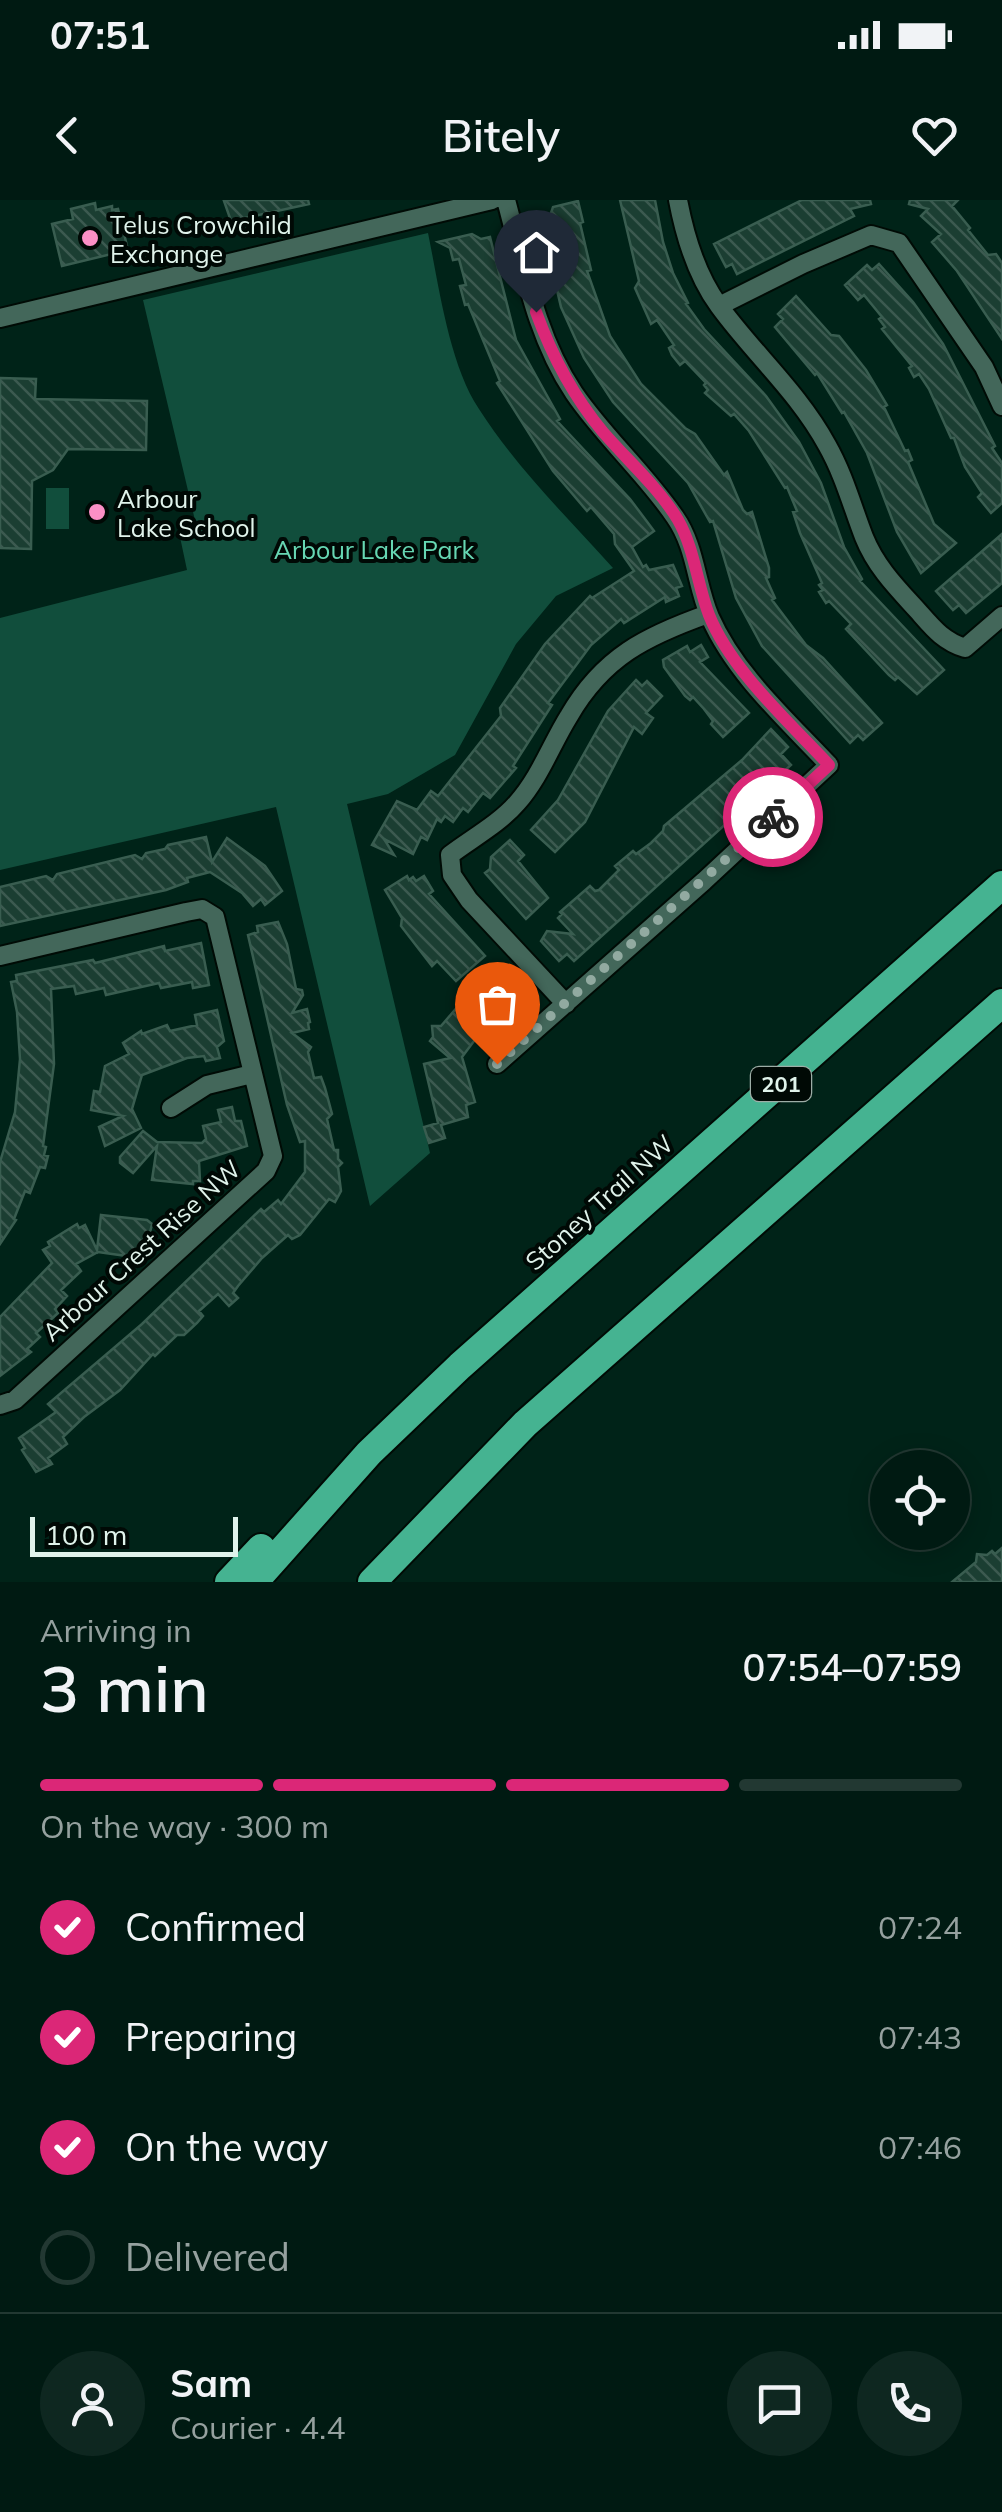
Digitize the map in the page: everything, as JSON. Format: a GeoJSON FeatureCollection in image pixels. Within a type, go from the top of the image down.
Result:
{"type":"FeatureCollection","features":[{"type":"Feature","properties":{"kind":"highway","name":"Stoney Trail NW"},"geometry":{"type":"LineString","coordinates":[[254,1582],[370,1453],[488,1341],[1002,885]]}},
{"type":"Feature","properties":{"kind":"highway"},"geometry":{"type":"LineString","coordinates":[[372,1582],[525,1424],[1002,1002]]}},
{"type":"Feature","properties":{"kind":"highway"},"geometry":{"type":"LineString","coordinates":[[230,1582],[328,1474],[370,1453]]}},
{"type":"Feature","properties":{"kind":"street"},"geometry":{"type":"LineString","coordinates":[[0,318],[492,200]]}},
{"type":"Feature","properties":{"kind":"street"},"geometry":{"type":"LineString","coordinates":[[497,1064],[829,765],[759,690],[718,634],[678,520],[572,390],[549,348],[524,277],[506,200]]}},
{"type":"Feature","properties":{"kind":"street"},"geometry":{"type":"LineString","coordinates":[[678,200],[701,274],[719,306],[789,386],[827,444],[865,540],[883,572],[945,642],[965,648],[1002,616]]}},
{"type":"Feature","properties":{"kind":"street"},"geometry":{"type":"LineString","coordinates":[[719,306],[871,235],[899,244],[984,367],[1002,406]]}},
{"type":"Feature","properties":{"kind":"street"},"geometry":{"type":"LineString","coordinates":[[566,1004],[469,900],[452,875],[450,855],[515,806],[600,672],[660,631],[708,614]]}},
{"type":"Feature","properties":{"kind":"street","name":"Arbour Crest Rise NW"},"geometry":{"type":"LineString","coordinates":[[0,956],[202,909],[215,917],[273,1156],[266,1171],[15,1400],[0,1405]]}},
{"type":"Feature","properties":{"kind":"street"},"geometry":{"type":"LineString","coordinates":[[171,1108],[207,1085],[252,1074]]}},
{"type":"Feature","properties":{"kind":"green space","name":"Arbour Lake Park"},"geometry":{"type":"Polygon","coordinates":[[[428,233],[446,324],[469,391],[493,430],[526,471],[613,568],[556,596],[516,644],[455,755],[388,794],[347,804],[430,1153],[370,1206],[276,807],[0,870],[0,618],[187,570],[180,537],[198,533],[143,300],[428,233]]]}},
{"type":"Feature","properties":{"kind":"green space"},"geometry":{"type":"Polygon","coordinates":[[[46,488],[69,488],[69,529],[46,529],[46,488]]]}},
{"type":"Feature","properties":{"kind":"building"},"geometry":{"type":"Polygon","coordinates":[[[308,200],[309,204],[231,221],[224,201],[308,200]]]}},
{"type":"Feature","properties":{"kind":"building"},"geometry":{"type":"Polygon","coordinates":[[[620,200],[655,200],[663,242],[686,304],[766,396],[799,442],[821,483],[860,581],[944,670],[917,694],[898,677],[895,680],[889,675],[846,629],[851,624],[829,601],[826,603],[819,592],[823,590],[819,585],[822,583],[800,533],[793,512],[797,511],[787,487],[749,431],[734,414],[731,416],[705,393],[706,383],[685,361],[680,365],[672,355],[669,348],[674,345],[657,320],[651,324],[635,288],[639,281],[620,200]]]}},
{"type":"Feature","properties":{"kind":"building"},"geometry":{"type":"Polygon","coordinates":[[[802,200],[870,200],[871,204],[850,209],[854,216],[737,274],[732,264],[726,267],[714,244],[802,200]]]}},
{"type":"Feature","properties":{"kind":"building"},"geometry":{"type":"Polygon","coordinates":[[[910,200],[958,200],[952,206],[968,230],[988,255],[996,254],[1002,263],[1002,339],[957,271],[932,242],[941,234],[921,216],[928,209],[909,204],[910,200]]]}},
{"type":"Feature","properties":{"kind":"building"},"geometry":{"type":"Polygon","coordinates":[[[578,201],[591,270],[587,271],[610,336],[641,384],[695,434],[724,475],[727,472],[743,510],[747,514],[752,512],[769,568],[766,578],[775,598],[772,600],[806,645],[823,658],[882,723],[863,740],[858,735],[850,743],[762,646],[736,598],[713,521],[710,522],[688,483],[613,402],[584,358],[561,307],[540,218],[550,216],[553,207],[578,201]]]}},
{"type":"Feature","properties":{"kind":"building","name":"Telus Crowchild Exchange"},"geometry":{"type":"Polygon","coordinates":[[[95,203],[96,210],[112,206],[112,210],[118,209],[128,250],[62,266],[52,224],[73,219],[71,209],[95,203]]]}},
{"type":"Feature","properties":{"kind":"building"},"geometry":{"type":"Polygon","coordinates":[[[472,234],[481,239],[490,237],[516,340],[560,419],[557,421],[630,499],[654,531],[632,547],[643,567],[646,565],[649,570],[673,565],[682,586],[676,588],[679,596],[666,602],[665,597],[624,623],[621,619],[591,645],[548,703],[552,705],[513,766],[516,768],[490,798],[483,793],[468,812],[463,808],[453,822],[445,816],[441,822],[437,819],[427,840],[421,837],[413,854],[384,839],[394,855],[372,845],[397,801],[417,810],[431,791],[438,796],[501,716],[500,708],[545,644],[590,596],[634,571],[615,544],[614,534],[591,507],[587,511],[553,471],[497,383],[500,381],[468,304],[465,305],[460,286],[466,285],[459,259],[453,260],[450,248],[438,242],[472,234]]]}},
{"type":"Feature","properties":{"kind":"building"},"geometry":{"type":"Polygon","coordinates":[[[879,264],[943,344],[995,446],[992,448],[1002,463],[1002,503],[991,513],[978,497],[982,493],[965,467],[929,389],[919,374],[914,377],[909,368],[912,366],[882,329],[882,317],[864,295],[858,300],[845,285],[867,265],[872,270],[879,264]]]}},
{"type":"Feature","properties":{"kind":"building"},"geometry":{"type":"Polygon","coordinates":[[[796,296],[831,335],[839,336],[866,370],[887,405],[884,407],[905,451],[908,450],[912,460],[908,462],[934,524],[956,543],[921,573],[897,532],[867,453],[844,412],[817,373],[775,327],[783,319],[778,314],[796,296]]]}},
{"type":"Feature","properties":{"kind":"building"},"geometry":{"type":"Polygon","coordinates":[[[0,378],[36,379],[35,399],[147,401],[146,450],[68,449],[53,470],[32,481],[31,549],[0,548],[0,378]]]}},
{"type":"Feature","properties":{"kind":"building"},"geometry":{"type":"Polygon","coordinates":[[[1002,534],[1002,583],[966,613],[959,605],[953,610],[936,591],[1002,534]]]}},
{"type":"Feature","properties":{"kind":"building"},"geometry":{"type":"Polygon","coordinates":[[[701,645],[708,657],[700,662],[749,713],[723,737],[704,709],[693,697],[690,700],[685,696],[664,667],[663,660],[687,646],[690,652],[701,645]]]}},
{"type":"Feature","properties":{"kind":"building"},"geometry":{"type":"Polygon","coordinates":[[[636,680],[642,686],[647,681],[662,696],[646,713],[653,718],[642,734],[634,727],[585,822],[555,852],[531,830],[558,800],[608,711],[636,680]]]}},
{"type":"Feature","properties":{"kind":"building"},"geometry":{"type":"Polygon","coordinates":[[[771,729],[788,747],[781,754],[791,765],[574,961],[567,954],[559,961],[541,941],[547,931],[573,934],[558,918],[560,912],[590,886],[599,890],[619,870],[615,866],[651,843],[664,826],[742,760],[771,729]]]}},
{"type":"Feature","properties":{"kind":"building"},"geometry":{"type":"Polygon","coordinates":[[[206,837],[212,862],[227,838],[265,866],[282,891],[265,905],[261,899],[253,906],[242,893],[210,872],[187,878],[188,882],[166,890],[0,926],[0,887],[46,876],[53,880],[57,874],[135,855],[142,859],[146,853],[168,845],[206,837]]]}},
{"type":"Feature","properties":{"kind":"building"},"geometry":{"type":"Polygon","coordinates":[[[510,840],[524,855],[518,861],[548,898],[526,919],[485,873],[490,869],[491,857],[510,840]]]}},
{"type":"Feature","properties":{"kind":"building"},"geometry":{"type":"Polygon","coordinates":[[[407,876],[416,881],[424,876],[433,891],[429,894],[485,956],[456,981],[437,961],[432,966],[401,926],[402,918],[385,890],[407,876]]]}},
{"type":"Feature","properties":{"kind":"building"},"geometry":{"type":"Polygon","coordinates":[[[278,922],[296,989],[302,990],[303,995],[292,1013],[307,1009],[310,1022],[309,1029],[292,1033],[311,1047],[308,1052],[314,1078],[321,1077],[325,1088],[332,1114],[327,1119],[334,1150],[338,1150],[342,1163],[338,1167],[341,1191],[335,1202],[329,1199],[300,1235],[292,1239],[288,1235],[262,1258],[233,1293],[238,1298],[229,1306],[218,1294],[199,1311],[203,1316],[184,1335],[177,1335],[153,1354],[120,1390],[63,1437],[67,1444],[48,1458],[52,1464],[36,1472],[19,1438],[56,1412],[48,1404],[142,1324],[261,1209],[264,1212],[278,1200],[281,1204],[305,1172],[305,1141],[300,1142],[287,1105],[248,935],[258,932],[257,926],[278,922]]]}},
{"type":"Feature","properties":{"kind":"building"},"geometry":{"type":"Polygon","coordinates":[[[201,943],[209,985],[193,988],[192,982],[161,988],[159,983],[106,995],[104,988],[76,994],[74,986],[51,989],[54,1064],[43,1146],[44,1155],[48,1156],[30,1193],[25,1191],[16,1220],[0,1244],[0,1162],[15,1112],[20,1059],[11,982],[17,981],[16,975],[93,960],[95,963],[164,946],[165,951],[201,943]]]}},
{"type":"Feature","properties":{"kind":"building"},"geometry":{"type":"Polygon","coordinates":[[[505,968],[529,993],[525,996],[531,1002],[508,1024],[500,1016],[462,1057],[475,1102],[466,1105],[468,1117],[441,1125],[445,1138],[429,1143],[424,1127],[438,1123],[424,1064],[450,1058],[430,1041],[432,1026],[441,1026],[466,997],[471,1002],[505,968]]]}},
{"type":"Feature","properties":{"kind":"building"},"geometry":{"type":"Polygon","coordinates":[[[217,1010],[224,1041],[217,1047],[220,1058],[187,1058],[142,1075],[132,1109],[141,1128],[105,1146],[99,1127],[123,1116],[91,1110],[94,1091],[100,1092],[105,1066],[129,1054],[123,1043],[141,1031],[142,1034],[167,1025],[170,1031],[197,1025],[195,1015],[217,1010]]]}},
{"type":"Feature","properties":{"kind":"building"},"geometry":{"type":"Polygon","coordinates":[[[232,1107],[235,1121],[241,1121],[247,1146],[199,1161],[200,1181],[193,1184],[152,1180],[157,1146],[133,1173],[120,1163],[120,1157],[143,1131],[157,1142],[202,1143],[206,1139],[203,1126],[221,1122],[218,1110],[232,1107]]]}},
{"type":"Feature","properties":{"kind":"building"},"geometry":{"type":"Polygon","coordinates":[[[101,1215],[147,1220],[152,1224],[147,1245],[143,1244],[141,1252],[135,1251],[134,1257],[98,1252],[76,1264],[81,1271],[61,1290],[67,1296],[55,1309],[58,1313],[36,1333],[40,1337],[27,1349],[31,1352],[0,1376],[0,1317],[52,1263],[43,1250],[50,1246],[48,1242],[77,1224],[79,1228],[85,1225],[97,1250],[101,1215]]]}},
{"type":"Feature","properties":{"kind":"building"},"geometry":{"type":"Polygon","coordinates":[[[1002,1548],[1002,1582],[952,1582],[976,1562],[977,1554],[995,1554],[1002,1548]]]}},
{"type":"Feature","properties":{"kind":"way so far"},"geometry":{"type":"LineString","coordinates":[[497,1064],[773,817]]}},
{"type":"Feature","properties":{"kind":"place","name":"Telus Crowchild Exchange"},"geometry":{"type":"Point","coordinates":[90,238]}},
{"type":"Feature","properties":{"kind":"place","name":"Arbour Lake School"},"geometry":{"type":"Point","coordinates":[97,512]}},
{"type":"Feature","properties":{"kind":"route"},"geometry":{"type":"LineString","coordinates":[[536,312],[549,348],[572,390],[678,520],[718,634],[759,690],[829,765],[773,817]]}}]}
